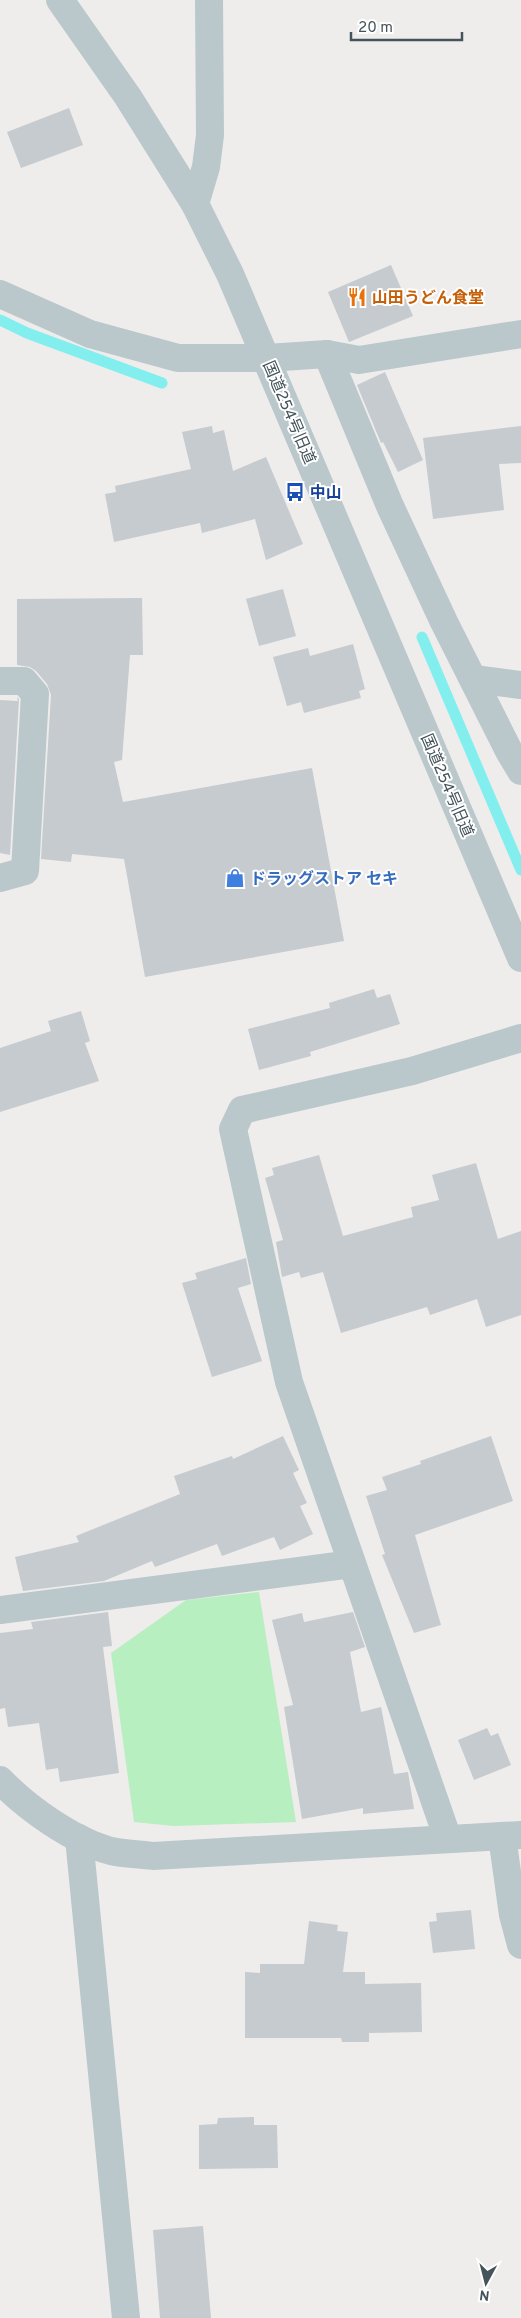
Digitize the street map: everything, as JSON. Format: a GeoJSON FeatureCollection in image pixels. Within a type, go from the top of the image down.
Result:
{"type":"FeatureCollection","features":[{"type":"Feature","properties":{"kind":"street","name":"国道254号旧道"},"geometry":{"type":"LineString","coordinates":[[60,0],[128,97],[195,204],[230,274],[521,958]]}},
{"type":"Feature","properties":{"kind":"street"},"geometry":{"type":"LineString","coordinates":[[195,204],[206,167],[210,135],[209,0]]}},
{"type":"Feature","properties":{"kind":"street"},"geometry":{"type":"LineString","coordinates":[[0,294],[90,334],[178,358],[267,358],[327,354],[359,360],[521,334]]}},
{"type":"Feature","properties":{"kind":"street"},"geometry":{"type":"LineString","coordinates":[[327,354],[390,506],[444,622],[521,772]]}},
{"type":"Feature","properties":{"kind":"street"},"geometry":{"type":"LineString","coordinates":[[474,679],[521,685]]}},
{"type":"Feature","properties":{"kind":"street"},"geometry":{"type":"LineString","coordinates":[[0,681],[24,681],[35,694],[25,871],[0,878]]}},
{"type":"Feature","properties":{"kind":"street"},"geometry":{"type":"LineString","coordinates":[[448,1839],[289,1382],[233,1129],[242,1110],[412,1071],[521,1038]]}},
{"type":"Feature","properties":{"kind":"street"},"geometry":{"type":"LineString","coordinates":[[0,1610],[352,1564]]}},
{"type":"Feature","properties":{"kind":"street"},"geometry":{"type":"LineString","coordinates":[[0,1780],[42,1816],[79,1838],[110,1850],[154,1856],[511,1835],[513,1915],[521,1945]]}},
{"type":"Feature","properties":{"kind":"street"},"geometry":{"type":"LineString","coordinates":[[79,1838],[126,2318]]}},
{"type":"Feature","properties":{"kind":"green space"},"geometry":{"type":"Polygon","coordinates":[[[259,1592],[296,1822],[174,1826],[134,1822],[111,1653],[186,1600],[259,1592]]]}},
{"type":"Feature","properties":{"kind":"building"},"geometry":{"type":"Polygon","coordinates":[[[69,108],[83,145],[21,168],[7,132],[69,108]]]}},
{"type":"Feature","properties":{"kind":"building"},"geometry":{"type":"Polygon","coordinates":[[[391,265],[413,316],[349,342],[328,292],[391,265]]]}},
{"type":"Feature","properties":{"kind":"building"},"geometry":{"type":"Polygon","coordinates":[[[385,372],[423,460],[398,472],[383,442],[381,443],[357,385],[385,372]]]}},
{"type":"Feature","properties":{"kind":"building"},"geometry":{"type":"Polygon","coordinates":[[[212,426],[213,433],[224,430],[233,471],[266,457],[303,544],[266,560],[255,519],[202,533],[200,523],[114,542],[105,494],[116,492],[115,486],[191,469],[182,432],[212,426]]]}},
{"type":"Feature","properties":{"kind":"building"},"geometry":{"type":"Polygon","coordinates":[[[521,426],[521,463],[499,464],[504,510],[433,519],[423,438],[521,426]]]}},
{"type":"Feature","properties":{"kind":"building"},"geometry":{"type":"Polygon","coordinates":[[[283,589],[296,636],[259,646],[246,599],[283,589]]]}},
{"type":"Feature","properties":{"kind":"building"},"geometry":{"type":"Polygon","coordinates":[[[142,598],[143,655],[130,655],[122,760],[114,762],[123,802],[312,768],[344,941],[145,977],[124,859],[72,854],[71,862],[41,859],[51,695],[47,684],[36,671],[30,667],[17,665],[17,599],[142,598]]]}},
{"type":"Feature","properties":{"kind":"building"},"geometry":{"type":"Polygon","coordinates":[[[353,644],[365,689],[359,691],[361,698],[304,713],[301,702],[287,706],[273,657],[308,648],[310,656],[353,644]]]}},
{"type":"Feature","properties":{"kind":"building"},"geometry":{"type":"Polygon","coordinates":[[[17,697],[19,699],[10,855],[0,853],[0,700],[18,701],[17,697]]]}},
{"type":"Feature","properties":{"kind":"building"},"geometry":{"type":"Polygon","coordinates":[[[374,989],[377,998],[390,994],[400,1024],[310,1052],[311,1056],[259,1070],[248,1029],[330,1008],[329,1003],[374,989]]]}},
{"type":"Feature","properties":{"kind":"building"},"geometry":{"type":"Polygon","coordinates":[[[81,1011],[90,1041],[85,1043],[99,1081],[0,1112],[0,1048],[51,1031],[48,1021],[81,1011]]]}},
{"type":"Feature","properties":{"kind":"building"},"geometry":{"type":"Polygon","coordinates":[[[319,1155],[343,1236],[413,1217],[411,1207],[439,1200],[432,1175],[476,1163],[498,1239],[521,1231],[521,1315],[486,1327],[477,1299],[430,1315],[427,1307],[341,1333],[323,1272],[301,1278],[299,1272],[282,1277],[276,1242],[283,1240],[265,1178],[274,1175],[272,1168],[319,1155]]]}},
{"type":"Feature","properties":{"kind":"building"},"geometry":{"type":"Polygon","coordinates":[[[246,1258],[251,1284],[238,1288],[262,1361],[212,1377],[182,1283],[197,1279],[195,1273],[246,1258]]]}},
{"type":"Feature","properties":{"kind":"building"},"geometry":{"type":"Polygon","coordinates":[[[283,1436],[299,1470],[293,1473],[307,1503],[300,1506],[313,1534],[280,1550],[274,1537],[222,1556],[217,1544],[155,1567],[152,1561],[104,1581],[23,1591],[15,1557],[79,1542],[76,1536],[180,1494],[174,1476],[232,1456],[233,1459],[283,1436]]]}},
{"type":"Feature","properties":{"kind":"building"},"geometry":{"type":"Polygon","coordinates":[[[491,1436],[513,1501],[415,1535],[441,1625],[414,1633],[382,1555],[385,1554],[366,1496],[387,1490],[382,1477],[421,1464],[420,1461],[491,1436]]]}},
{"type":"Feature","properties":{"kind":"building"},"geometry":{"type":"Polygon","coordinates":[[[108,1612],[112,1646],[103,1647],[119,1773],[60,1782],[58,1768],[46,1770],[39,1723],[8,1727],[5,1708],[0,1709],[0,1633],[33,1629],[31,1622],[108,1612]]]}},
{"type":"Feature","properties":{"kind":"building"},"geometry":{"type":"Polygon","coordinates":[[[353,1612],[365,1647],[350,1652],[361,1712],[381,1707],[394,1774],[408,1772],[414,1809],[363,1814],[363,1808],[302,1819],[284,1707],[293,1705],[272,1620],[302,1613],[304,1622],[353,1612]]]}},
{"type":"Feature","properties":{"kind":"building"},"geometry":{"type":"Polygon","coordinates":[[[487,1728],[491,1736],[498,1733],[511,1765],[474,1780],[458,1740],[487,1728]]]}},
{"type":"Feature","properties":{"kind":"building"},"geometry":{"type":"Polygon","coordinates":[[[471,1910],[475,1949],[433,1953],[429,1922],[437,1921],[436,1913],[471,1910]]]}},
{"type":"Feature","properties":{"kind":"building"},"geometry":{"type":"Polygon","coordinates":[[[309,1921],[338,1925],[337,1931],[348,1932],[343,1972],[365,1972],[365,1984],[421,1983],[422,2032],[369,2033],[369,2042],[342,2042],[341,2038],[245,2038],[245,1972],[260,1973],[260,1964],[304,1964],[309,1921]]]}},
{"type":"Feature","properties":{"kind":"building"},"geometry":{"type":"Polygon","coordinates":[[[254,2117],[254,2125],[277,2125],[278,2168],[199,2169],[199,2125],[217,2124],[218,2118],[254,2117]]]}},
{"type":"Feature","properties":{"kind":"building"},"geometry":{"type":"Polygon","coordinates":[[[203,2226],[211,2318],[160,2318],[153,2230],[203,2226]]]}},
{"type":"Feature","properties":{"kind":"waterway"},"geometry":{"type":"LineString","coordinates":[[0,320],[27,333],[162,383]]}},
{"type":"Feature","properties":{"kind":"waterway"},"geometry":{"type":"LineString","coordinates":[[422,637],[521,870]]}},
{"type":"Feature","properties":{"kind":"place","name":"山田うどん食堂"},"geometry":{"type":"Point","coordinates":[357,297]}},
{"type":"Feature","properties":{"kind":"place","name":"中山"},"geometry":{"type":"Point","coordinates":[295,492]}},
{"type":"Feature","properties":{"kind":"place","name":"ドラッグストア セキ"},"geometry":{"type":"Point","coordinates":[235,878]}}]}
